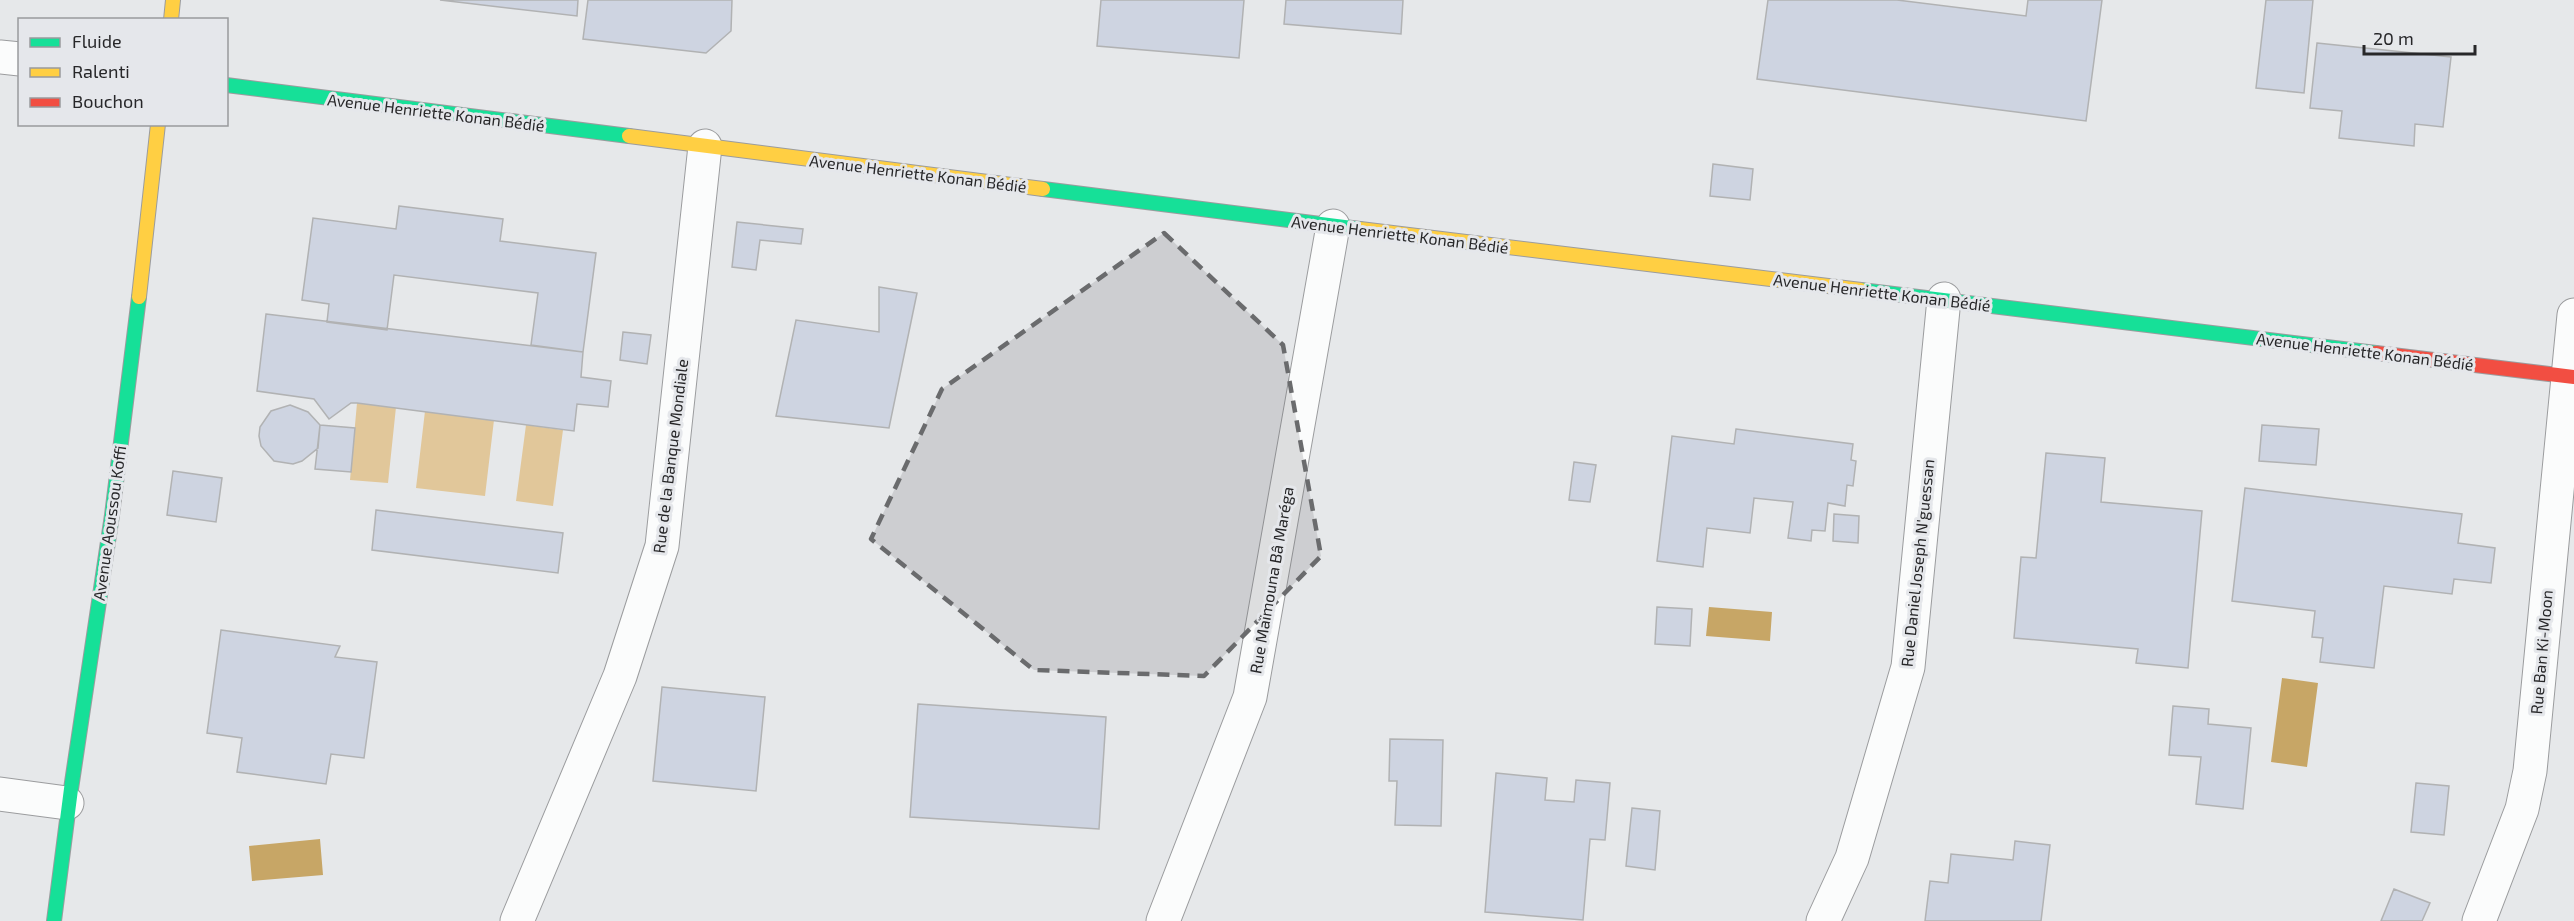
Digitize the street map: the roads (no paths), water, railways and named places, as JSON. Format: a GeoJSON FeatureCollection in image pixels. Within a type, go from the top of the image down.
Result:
{"type":"FeatureCollection","features":[{"type":"Feature","properties":{"kind":"street"},"geometry":{"type":"LineString","coordinates":[[171,18],[173,0]]}},
{"type":"Feature","properties":{"kind":"street"},"geometry":{"type":"LineString","coordinates":[[0,57],[18,59]]}},
{"type":"Feature","properties":{"kind":"street","name":"Avenue Henriette Konan Bédié"},"geometry":{"type":"LineString","coordinates":[[228,85],[1333,226],[2571,376]]}},
{"type":"Feature","properties":{"kind":"street","name":"Avenue Aoussou Koffi"},"geometry":{"type":"LineString","coordinates":[[54,921],[67,803],[104,570],[135,336],[158,126]]}},
{"type":"Feature","properties":{"kind":"street","name":"Rue de la Banque Mondiale"},"geometry":{"type":"LineString","coordinates":[[517,921],[620,676],[662,546],[705,147]]}},
{"type":"Feature","properties":{"kind":"street","name":"Rue Maïmouna Bâ Maréga"},"geometry":{"type":"LineString","coordinates":[[1163,921],[1250,697],[1333,226]]}},
{"type":"Feature","properties":{"kind":"street","name":"Rue Daniel Joseph N'guessan"},"geometry":{"type":"LineString","coordinates":[[1823,921],[1852,858],[1908,667],[1944,299]]}},
{"type":"Feature","properties":{"kind":"street","name":"Rue Ban Ki-Moon"},"geometry":{"type":"LineString","coordinates":[[2479,921],[2522,809],[2530,771],[2571,376],[2574,315]]}},
{"type":"Feature","properties":{"kind":"street"},"geometry":{"type":"LineString","coordinates":[[0,794],[67,803]]}}]}
